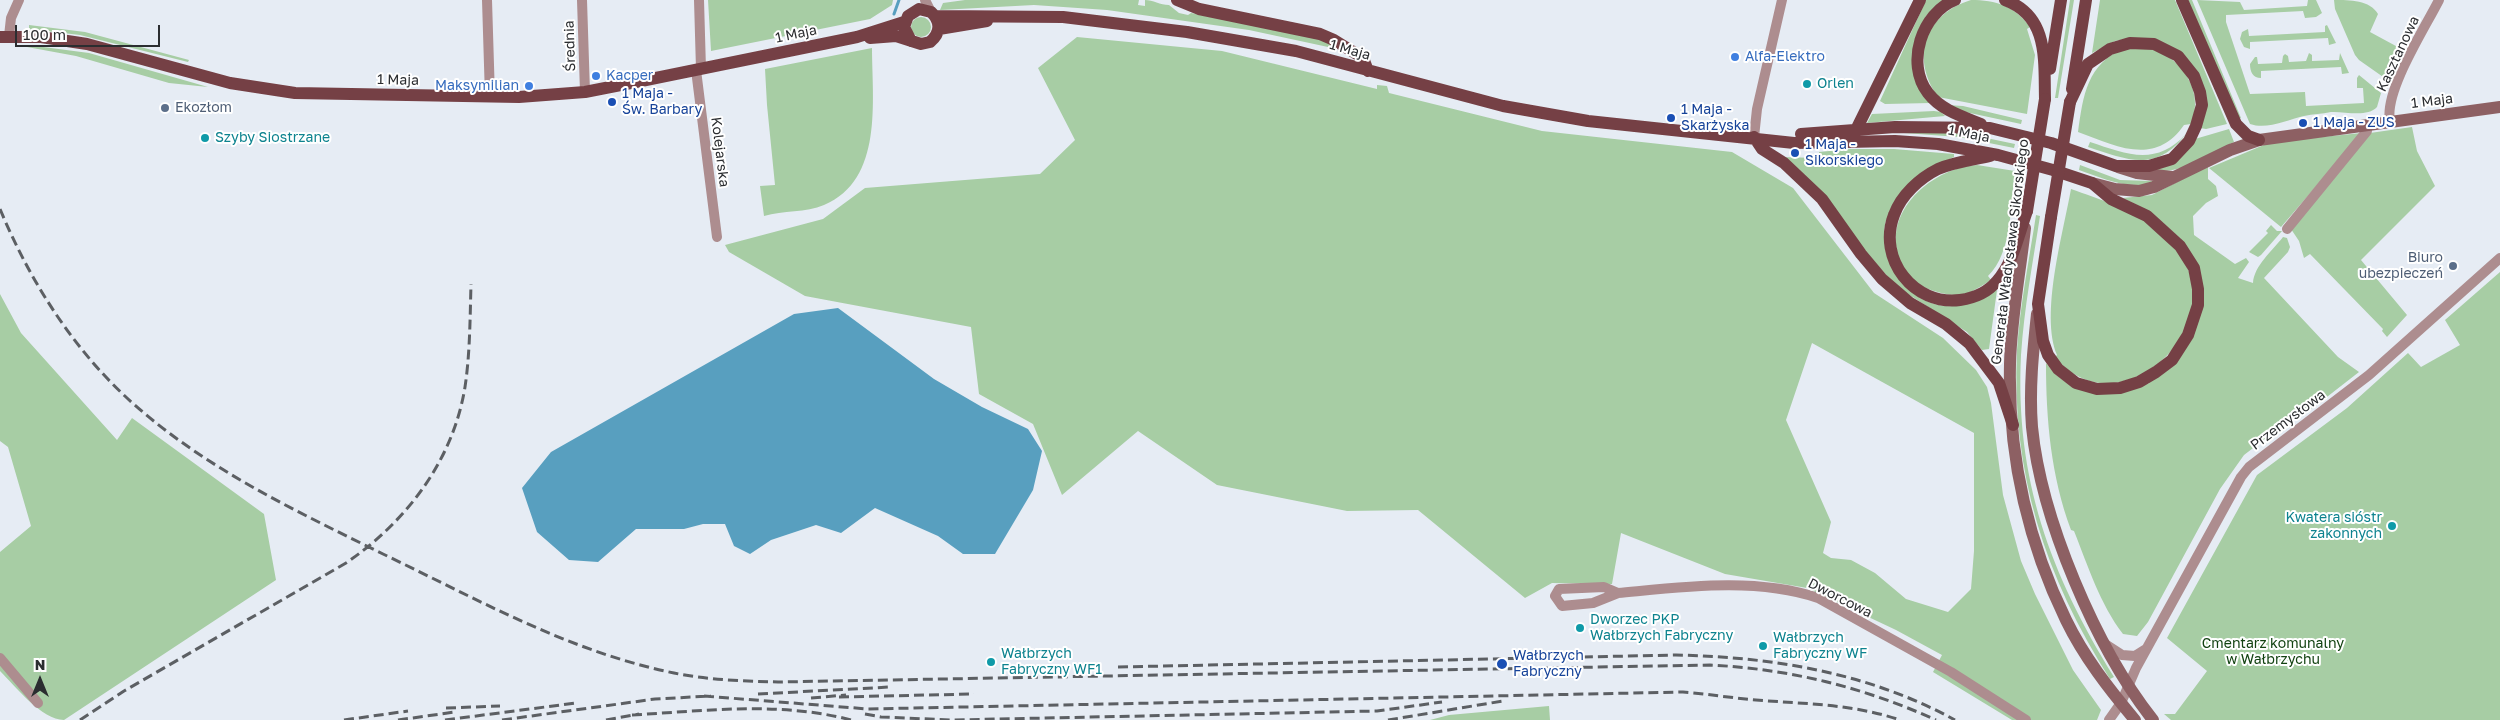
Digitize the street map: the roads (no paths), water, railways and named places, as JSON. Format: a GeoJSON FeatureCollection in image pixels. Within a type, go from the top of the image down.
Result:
{"type":"FeatureCollection","features":[{"type":"Feature","properties":{"kind":"main road"},"geometry":{"type":"LineString","coordinates":[[1177,0],[1199,9],[1320,34],[1334,40],[1363,58],[1368,70]]}},
{"type":"Feature","properties":{"kind":"main road"},"geometry":{"type":"LineString","coordinates":[[1856,130],[1920,0]]}},
{"type":"Feature","properties":{"kind":"main road"},"geometry":{"type":"LineString","coordinates":[[1955,0],[1932,17],[1923,32],[1918,56],[1923,84],[1927,92],[1947,110],[1990,128]]}},
{"type":"Feature","properties":{"kind":"main road"},"geometry":{"type":"LineString","coordinates":[[2005,0],[2020,6],[2036,26],[2043,45],[2045,99]]}},
{"type":"Feature","properties":{"kind":"main road","name":"Generała Władysława Sikorskiego"},"geometry":{"type":"LineString","coordinates":[[2061,0],[2027,211],[2010,364],[2012,425],[2018,478],[2034,541],[2066,621],[2092,664],[2135,720]]}},
{"type":"Feature","properties":{"kind":"main road"},"geometry":{"type":"LineString","coordinates":[[2086,0],[2038,304],[2031,369],[2031,404],[2038,467],[2054,528],[2105,644],[2153,720]]}},
{"type":"Feature","properties":{"kind":"main road"},"geometry":{"type":"LineString","coordinates":[[2182,0],[2236,124],[2248,136],[2259,140]]}},
{"type":"Feature","properties":{"kind":"main road"},"geometry":{"type":"LineString","coordinates":[[919,9],[933,14],[939,29],[934,38],[926,44],[911,41],[905,32],[910,11],[919,9]]}},
{"type":"Feature","properties":{"kind":"main road","name":"1 Maja"},"geometry":{"type":"LineString","coordinates":[[857,37],[910,11]]}},
{"type":"Feature","properties":{"kind":"main road","name":"1 Maja"},"geometry":{"type":"LineString","coordinates":[[933,14],[1063,17],[1187,32],[1277,47],[1503,106],[1588,121],[1794,143],[1895,141],[1938,144],[1998,155],[2115,189],[2139,191],[2154,186],[2230,150],[2259,140],[2500,107]]}},
{"type":"Feature","properties":{"kind":"main road"},"geometry":{"type":"LineString","coordinates":[[939,29],[1004,17]]}},
{"type":"Feature","properties":{"kind":"main road","name":"1 Maja"},"geometry":{"type":"LineString","coordinates":[[4,37],[41,38],[87,44],[230,83],[295,93],[490,97],[585,92],[857,37],[896,36],[911,41]]}},
{"type":"Feature","properties":{"kind":"main road"},"geometry":{"type":"LineString","coordinates":[[2070,102],[2088,64],[2110,49],[2130,43],[2154,44],[2178,56],[2187,66],[2200,92],[2202,105],[2194,131],[2189,140],[2172,159],[2162,163],[2149,166],[2116,166]]}},
{"type":"Feature","properties":{"kind":"main road","name":"1 Maja"},"geometry":{"type":"LineString","coordinates":[[1754,138],[1895,127],[1990,128],[2051,143],[2137,173],[2172,177]]}},
{"type":"Feature","properties":{"kind":"main road"},"geometry":{"type":"LineString","coordinates":[[1754,138],[1762,149],[1784,163],[1822,199],[1882,279],[1910,303],[1946,324],[1969,343],[1999,383],[2012,425]]}},
{"type":"Feature","properties":{"kind":"main road"},"geometry":{"type":"LineString","coordinates":[[1998,155],[1955,163],[1938,170],[1908,192],[1894,215],[1890,228],[1890,241],[1899,272],[1920,293],[1941,300],[1965,299],[1980,294],[1988,290],[1999,279],[2008,262],[2027,211]]}},
{"type":"Feature","properties":{"kind":"main road"},"geometry":{"type":"LineString","coordinates":[[2038,304],[2043,341],[2048,355],[2058,369],[2067,377],[2086,387],[2120,388],[2139,382],[2172,360],[2188,335],[2198,305],[2198,289],[2194,268],[2180,246],[2161,227],[2147,216],[2112,199],[2092,183]]}},
{"type":"Feature","properties":{"kind":"street"},"geometry":{"type":"LineString","coordinates":[[4,37],[18,0]]}},
{"type":"Feature","properties":{"kind":"street"},"geometry":{"type":"LineString","coordinates":[[487,0],[490,97]]}},
{"type":"Feature","properties":{"kind":"street","name":"Średnia"},"geometry":{"type":"LineString","coordinates":[[582,0],[585,92]]}},
{"type":"Feature","properties":{"kind":"street","name":"Kolejarska"},"geometry":{"type":"LineString","coordinates":[[699,0],[698,70],[717,238]]}},
{"type":"Feature","properties":{"kind":"street"},"geometry":{"type":"LineString","coordinates":[[925,0],[933,14]]}},
{"type":"Feature","properties":{"kind":"street"},"geometry":{"type":"LineString","coordinates":[[1754,138],[1757,109],[1782,0]]}},
{"type":"Feature","properties":{"kind":"street","name":"Kasztanowa"},"geometry":{"type":"LineString","coordinates":[[2390,122],[2391,100],[2402,71],[2440,0]]}},
{"type":"Feature","properties":{"kind":"street"},"geometry":{"type":"LineString","coordinates":[[2286,229],[2367,131],[2368,125]]}},
{"type":"Feature","properties":{"kind":"street","name":"Przemysłowa"},"geometry":{"type":"LineString","coordinates":[[2109,720],[2121,703],[2128,683],[2241,477],[2249,467],[2369,375],[2500,258]]}},
{"type":"Feature","properties":{"kind":"street","name":"Dworcowa"},"geometry":{"type":"LineString","coordinates":[[1618,593],[1604,587],[1559,589],[1555,596],[1561,606],[1593,603],[1618,593],[1742,586],[1798,591],[1818,598],[1951,672],[2026,720]]}},
{"type":"Feature","properties":{"kind":"street"},"geometry":{"type":"LineString","coordinates":[[2105,644],[2122,655],[2135,656],[2147,648]]}},
{"type":"Feature","properties":{"kind":"street"},"geometry":{"type":"LineString","coordinates":[[0,658],[38,703]]}},
{"type":"Feature","properties":{"kind":"water"},"geometry":{"type":"Polygon","coordinates":[[[838,308],[934,379],[982,407],[1028,429],[1042,451],[1033,490],[995,554],[963,554],[938,536],[875,508],[841,533],[816,525],[771,540],[750,554],[734,546],[725,524],[703,524],[684,529],[636,529],[598,562],[569,560],[537,532],[522,488],[551,452],[794,314],[838,308]]]}},
{"type":"Feature","properties":{"kind":"waterway"},"geometry":{"type":"LineString","coordinates":[[894,14],[899,0]]}},
{"type":"Feature","properties":{"kind":"railway"},"geometry":{"type":"LineString","coordinates":[[0,209],[24,261],[53,310],[70,334],[107,378],[127,398],[186,445],[217,466],[282,503],[489,606],[561,638],[635,664],[700,677],[778,682],[1710,665],[1797,675],[1826,682],[1881,698],[1936,720]]}},
{"type":"Feature","properties":{"kind":"railway"},"geometry":{"type":"LineString","coordinates":[[80,720],[124,691],[346,563],[368,547],[407,509],[438,464],[450,440],[459,414],[468,362],[471,284]]}},
{"type":"Feature","properties":{"kind":"railway"},"geometry":{"type":"LineString","coordinates":[[1118,667],[1676,655],[1713,656],[1785,664],[1855,679],[1889,690],[1955,720]]}},
{"type":"Feature","properties":{"kind":"railway"},"geometry":{"type":"LineString","coordinates":[[758,694],[890,687]]}},
{"type":"Feature","properties":{"kind":"railway"},"geometry":{"type":"LineString","coordinates":[[704,696],[868,709],[1683,692],[1847,708],[1900,720]]}},
{"type":"Feature","properties":{"kind":"railway"},"geometry":{"type":"LineString","coordinates":[[839,697],[974,694]]}},
{"type":"Feature","properties":{"kind":"railway"},"geometry":{"type":"LineString","coordinates":[[811,698],[846,695]]}},
{"type":"Feature","properties":{"kind":"railway"},"geometry":{"type":"LineString","coordinates":[[502,720],[655,699],[711,696]]}},
{"type":"Feature","properties":{"kind":"railway"},"geometry":{"type":"LineString","coordinates":[[1388,720],[1503,701]]}},
{"type":"Feature","properties":{"kind":"railway"},"geometry":{"type":"LineString","coordinates":[[865,714],[881,717],[952,720],[1377,711],[1442,702]]}},
{"type":"Feature","properties":{"kind":"railway"},"geometry":{"type":"LineString","coordinates":[[445,720],[576,703]]}},
{"type":"Feature","properties":{"kind":"railway"},"geometry":{"type":"LineString","coordinates":[[446,708],[500,706]]}},
{"type":"Feature","properties":{"kind":"railway"},"geometry":{"type":"LineString","coordinates":[[632,715],[769,709],[824,714],[851,720]]}},
{"type":"Feature","properties":{"kind":"railway"},"geometry":{"type":"LineString","coordinates":[[344,720],[408,711]]}},
{"type":"Feature","properties":{"kind":"railway"},"geometry":{"type":"LineString","coordinates":[[398,720],[455,712]]}},
{"type":"Feature","properties":{"kind":"railway"},"geometry":{"type":"LineString","coordinates":[[606,720],[639,714]]}},
{"type":"Feature","properties":{"kind":"place","name":"Alfa-Elektro"},"geometry":{"type":"Point","coordinates":[1735,57]}},
{"type":"Feature","properties":{"kind":"place","name":"Kacper"},"geometry":{"type":"Point","coordinates":[596,76]}},
{"type":"Feature","properties":{"kind":"place","name":"Orlen"},"geometry":{"type":"Point","coordinates":[1807,84]}},
{"type":"Feature","properties":{"kind":"place","name":"Maksymilian"},"geometry":{"type":"Point","coordinates":[529,86]}},
{"type":"Feature","properties":{"kind":"place","name":"1 Maja - Św. Barbary"},"geometry":{"type":"Point","coordinates":[612,102]}},
{"type":"Feature","properties":{"kind":"place","name":"Ekozłom"},"geometry":{"type":"Point","coordinates":[165,108]}},
{"type":"Feature","properties":{"kind":"place","name":"1 Maja - Skarżyska"},"geometry":{"type":"Point","coordinates":[1671,118]}},
{"type":"Feature","properties":{"kind":"place","name":"1 Maja - ZUS"},"geometry":{"type":"Point","coordinates":[2303,123]}},
{"type":"Feature","properties":{"kind":"place","name":"Szyby Siostrzane"},"geometry":{"type":"Point","coordinates":[205,138]}},
{"type":"Feature","properties":{"kind":"place","name":"1 Maja - Sikorskiego"},"geometry":{"type":"Point","coordinates":[1795,153]}},
{"type":"Feature","properties":{"kind":"place","name":"Biuro ubezpieczeń"},"geometry":{"type":"Point","coordinates":[2453,266]}},
{"type":"Feature","properties":{"kind":"place","name":"Kwatera sióstr zakonnych"},"geometry":{"type":"Point","coordinates":[2392,526]}},
{"type":"Feature","properties":{"kind":"place","name":"Dworzec PKP Wałbrzych Fabryczny"},"geometry":{"type":"Point","coordinates":[1580,628]}},
{"type":"Feature","properties":{"kind":"place","name":"Wałbrzych Fabryczny WF"},"geometry":{"type":"Point","coordinates":[1763,646]}},
{"type":"Feature","properties":{"kind":"place","name":"Wałbrzych Fabryczny WF1"},"geometry":{"type":"Point","coordinates":[991,662]}},
{"type":"Feature","properties":{"kind":"place","name":"Wałbrzych Fabryczny"},"geometry":{"type":"Point","coordinates":[1502,664]}},
{"type":"Feature","properties":{"kind":"park label","name":"Cmentarz komunalny w Wałbrzychu"},"geometry":{"type":"Point","coordinates":[2273,652]}}]}
